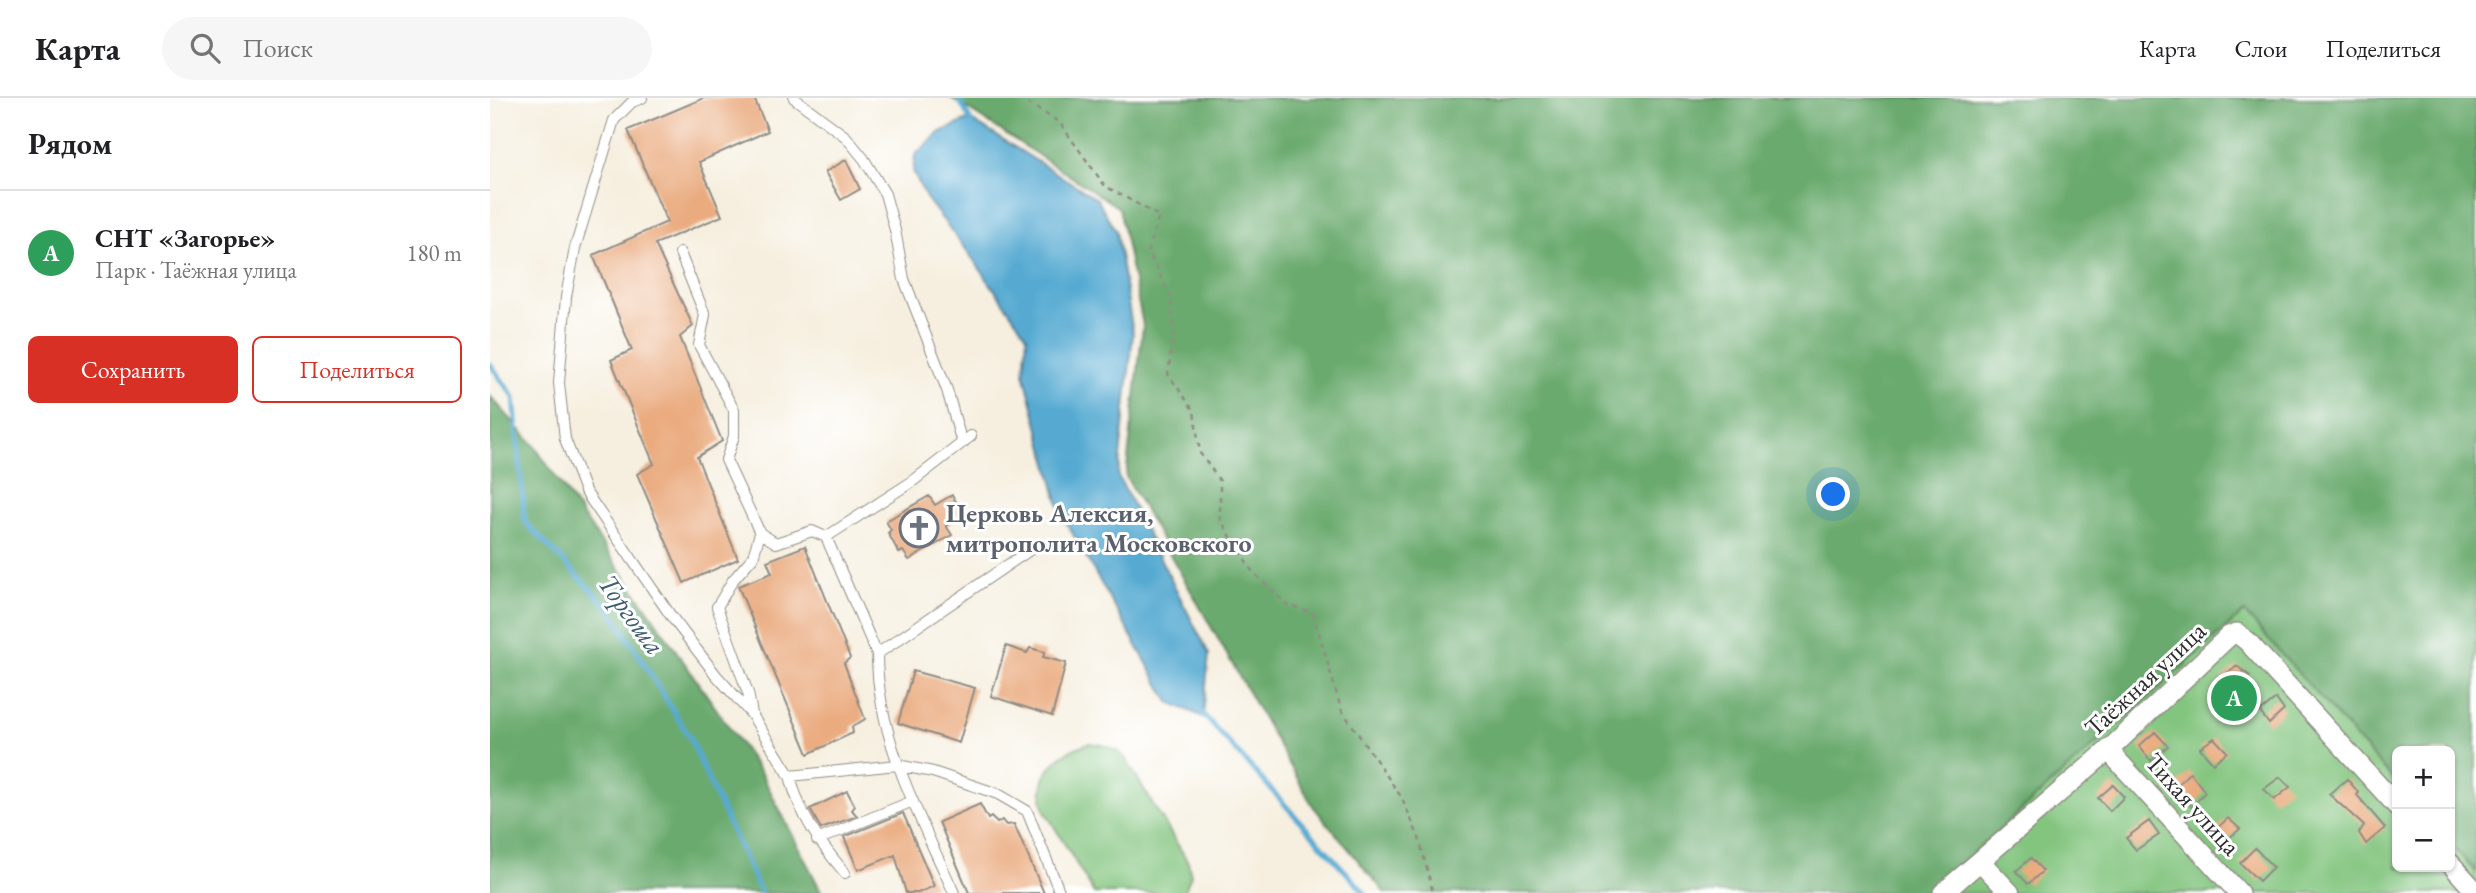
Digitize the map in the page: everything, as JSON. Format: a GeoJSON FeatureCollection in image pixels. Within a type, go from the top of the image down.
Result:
{"type":"FeatureCollection","features":[{"type":"Feature","properties":{"kind":"street","name":"Таёжная улица"},"geometry":{"type":"LineString","coordinates":[[1943,893],[2108,750],[2229,636],[2237,633],[2392,801]]}},
{"type":"Feature","properties":{"kind":"street","name":"Тихая улица"},"geometry":{"type":"LineString","coordinates":[[2108,750],[2239,893]]}},
{"type":"Feature","properties":{"kind":"street"},"geometry":{"type":"LineString","coordinates":[[1980,861],[2010,893]]}},
{"type":"Feature","properties":{"kind":"street"},"geometry":{"type":"LineString","coordinates":[[2455,869],[2476,892]]}},
{"type":"Feature","properties":{"kind":"lane"},"geometry":{"type":"LineString","coordinates":[[642,98],[632,102],[614,120],[575,248],[566,296],[559,373],[565,439],[585,491],[615,537],[716,675],[752,715],[790,776],[795,798],[817,840],[845,873]]}},
{"type":"Feature","properties":{"kind":"lane"},"geometry":{"type":"LineString","coordinates":[[794,98],[846,137],[864,159],[885,194],[904,279],[967,439],[913,481],[826,537]]}},
{"type":"Feature","properties":{"kind":"lane"},"geometry":{"type":"LineString","coordinates":[[680,253],[705,315],[699,345],[734,410],[734,436],[726,460],[760,533],[776,542],[812,531],[826,537],[877,654],[877,680],[897,765],[954,893]]}},
{"type":"Feature","properties":{"kind":"lane"},"geometry":{"type":"LineString","coordinates":[[752,715],[748,693],[717,607],[733,580],[753,556],[760,533]]}},
{"type":"Feature","properties":{"kind":"lane"},"geometry":{"type":"LineString","coordinates":[[877,654],[1037,545]]}},
{"type":"Feature","properties":{"kind":"lane"},"geometry":{"type":"LineString","coordinates":[[790,776],[897,765],[933,772],[998,794],[1027,811],[1060,893]]}},
{"type":"Feature","properties":{"kind":"lane"},"geometry":{"type":"LineString","coordinates":[[817,840],[913,801]]}},
{"type":"Feature","properties":{"kind":"path"},"geometry":{"type":"LineString","coordinates":[[1019,98],[1059,122],[1105,187],[1159,216],[1148,251],[1171,297],[1174,331],[1168,374],[1194,411],[1200,453],[1220,481],[1220,519],[1252,571],[1287,605],[1314,613],[1341,709],[1402,798],[1419,838],[1433,893]]}},
{"type":"Feature","properties":{"kind":"green space"},"geometry":{"type":"Polygon","coordinates":[[[951,98],[2476,98],[2476,872],[2455,849],[2455,746],[2392,746],[2392,778],[2244,612],[1928,893],[1385,893],[1313,806],[1126,477],[1143,325],[1119,208],[951,98]]]}},
{"type":"Feature","properties":{"kind":"green space"},"geometry":{"type":"Polygon","coordinates":[[[490,396],[533,444],[762,775],[822,893],[490,893],[490,396]]]}},
{"type":"Feature","properties":{"kind":"green space"},"geometry":{"type":"Polygon","coordinates":[[[2245,611],[2392,778],[2392,872],[2455,872],[2455,849],[2476,872],[2476,893],[1928,893],[2245,611]]]}},
{"type":"Feature","properties":{"kind":"green space"},"geometry":{"type":"Polygon","coordinates":[[[1089,743],[1114,749],[1125,758],[1188,862],[1191,875],[1184,893],[1094,893],[1045,811],[1042,798],[1042,787],[1050,767],[1067,753],[1089,743]]]}},
{"type":"Feature","properties":{"kind":"water"},"geometry":{"type":"Polygon","coordinates":[[[970,119],[1097,199],[1116,231],[1133,333],[1118,476],[1209,654],[1203,717],[1169,702],[1061,513],[1024,373],[1027,336],[926,198],[913,171],[915,155],[940,132],[970,119]]]}},
{"type":"Feature","properties":{"kind":"building"},"geometry":{"type":"Polygon","coordinates":[[[704,98],[754,98],[768,131],[699,162],[722,216],[655,244],[693,326],[680,337],[722,441],[697,457],[738,559],[684,583],[637,474],[654,464],[611,360],[632,350],[593,255],[667,222],[628,130],[704,98]]]}},
{"type":"Feature","properties":{"kind":"building"},"geometry":{"type":"Polygon","coordinates":[[[846,160],[860,189],[841,200],[825,172],[846,160]]]}},
{"type":"Feature","properties":{"kind":"building","name":"Церковь Алексия, митрополита Московского"},"geometry":{"type":"Polygon","coordinates":[[[952,495],[964,515],[946,526],[952,535],[909,560],[903,551],[899,553],[888,533],[891,530],[886,521],[929,496],[935,505],[952,495]]]}},
{"type":"Feature","properties":{"kind":"building"},"geometry":{"type":"Polygon","coordinates":[[[805,546],[850,658],[844,663],[865,719],[852,727],[853,733],[808,754],[738,586],[772,573],[767,561],[805,546]]]}},
{"type":"Feature","properties":{"kind":"building"},"geometry":{"type":"Polygon","coordinates":[[[1006,646],[1027,653],[1030,648],[1045,652],[1043,657],[1066,663],[1052,716],[991,696],[1006,646]]]}},
{"type":"Feature","properties":{"kind":"building"},"geometry":{"type":"Polygon","coordinates":[[[2237,666],[2250,676],[2236,691],[2221,678],[2237,666]]]}},
{"type":"Feature","properties":{"kind":"building"},"geometry":{"type":"Polygon","coordinates":[[[913,671],[975,688],[959,743],[898,723],[913,671]]]}},
{"type":"Feature","properties":{"kind":"building"},"geometry":{"type":"Polygon","coordinates":[[[2276,699],[2284,710],[2269,724],[2260,712],[2276,699]]]}},
{"type":"Feature","properties":{"kind":"building"},"geometry":{"type":"Polygon","coordinates":[[[2155,732],[2168,746],[2151,761],[2139,746],[2155,732]]]}},
{"type":"Feature","properties":{"kind":"building"},"geometry":{"type":"Polygon","coordinates":[[[2214,738],[2227,752],[2213,763],[2200,748],[2214,738]]]}},
{"type":"Feature","properties":{"kind":"building"},"geometry":{"type":"Polygon","coordinates":[[[2190,772],[2205,792],[2192,807],[2175,787],[2190,772]]]}},
{"type":"Feature","properties":{"kind":"building"},"geometry":{"type":"Polygon","coordinates":[[[2280,777],[2290,787],[2274,800],[2264,789],[2280,777]]]}},
{"type":"Feature","properties":{"kind":"building"},"geometry":{"type":"Polygon","coordinates":[[[2347,779],[2385,828],[2366,844],[2359,833],[2364,826],[2329,794],[2347,779]]]}},
{"type":"Feature","properties":{"kind":"building"},"geometry":{"type":"Polygon","coordinates":[[[2113,785],[2124,797],[2110,811],[2098,798],[2113,785]]]}},
{"type":"Feature","properties":{"kind":"building"},"geometry":{"type":"Polygon","coordinates":[[[847,791],[855,806],[852,810],[857,816],[821,829],[810,809],[847,791]]]}},
{"type":"Feature","properties":{"kind":"building"},"geometry":{"type":"Polygon","coordinates":[[[980,804],[988,819],[991,817],[997,823],[1002,820],[1006,825],[1014,824],[1044,893],[969,893],[939,822],[980,804]]]}},
{"type":"Feature","properties":{"kind":"building"},"geometry":{"type":"Polygon","coordinates":[[[903,813],[934,886],[918,893],[906,893],[895,855],[858,870],[844,837],[903,813]]]}},
{"type":"Feature","properties":{"kind":"building"},"geometry":{"type":"Polygon","coordinates":[[[2228,818],[2240,829],[2223,843],[2213,832],[2228,818]]]}},
{"type":"Feature","properties":{"kind":"building"},"geometry":{"type":"Polygon","coordinates":[[[2149,821],[2159,835],[2136,850],[2126,838],[2149,821]]]}},
{"type":"Feature","properties":{"kind":"building"},"geometry":{"type":"Polygon","coordinates":[[[2255,848],[2273,867],[2259,881],[2240,863],[2255,848]]]}},
{"type":"Feature","properties":{"kind":"building"},"geometry":{"type":"Polygon","coordinates":[[[2031,858],[2043,871],[2028,884],[2016,871],[2031,858]]]}},
{"type":"Feature","properties":{"kind":"waterway"},"geometry":{"type":"LineString","coordinates":[[958,98],[972,123]]}},
{"type":"Feature","properties":{"kind":"waterway","name":"Торгоша"},"geometry":{"type":"LineString","coordinates":[[490,364],[514,397],[525,522],[610,609],[690,738],[761,893]]}},
{"type":"Feature","properties":{"kind":"waterway"},"geometry":{"type":"LineString","coordinates":[[1200,711],[1365,893]]}},
{"type":"Feature","properties":{"kind":"place","name":"Церковь Алексия, митрополита Московского"},"geometry":{"type":"Point","coordinates":[919,528]}},
{"type":"Feature","properties":{"kind":"place","name":"СНТ «Загорье»"},"geometry":{"type":"Point","coordinates":[2234,698]}}]}
